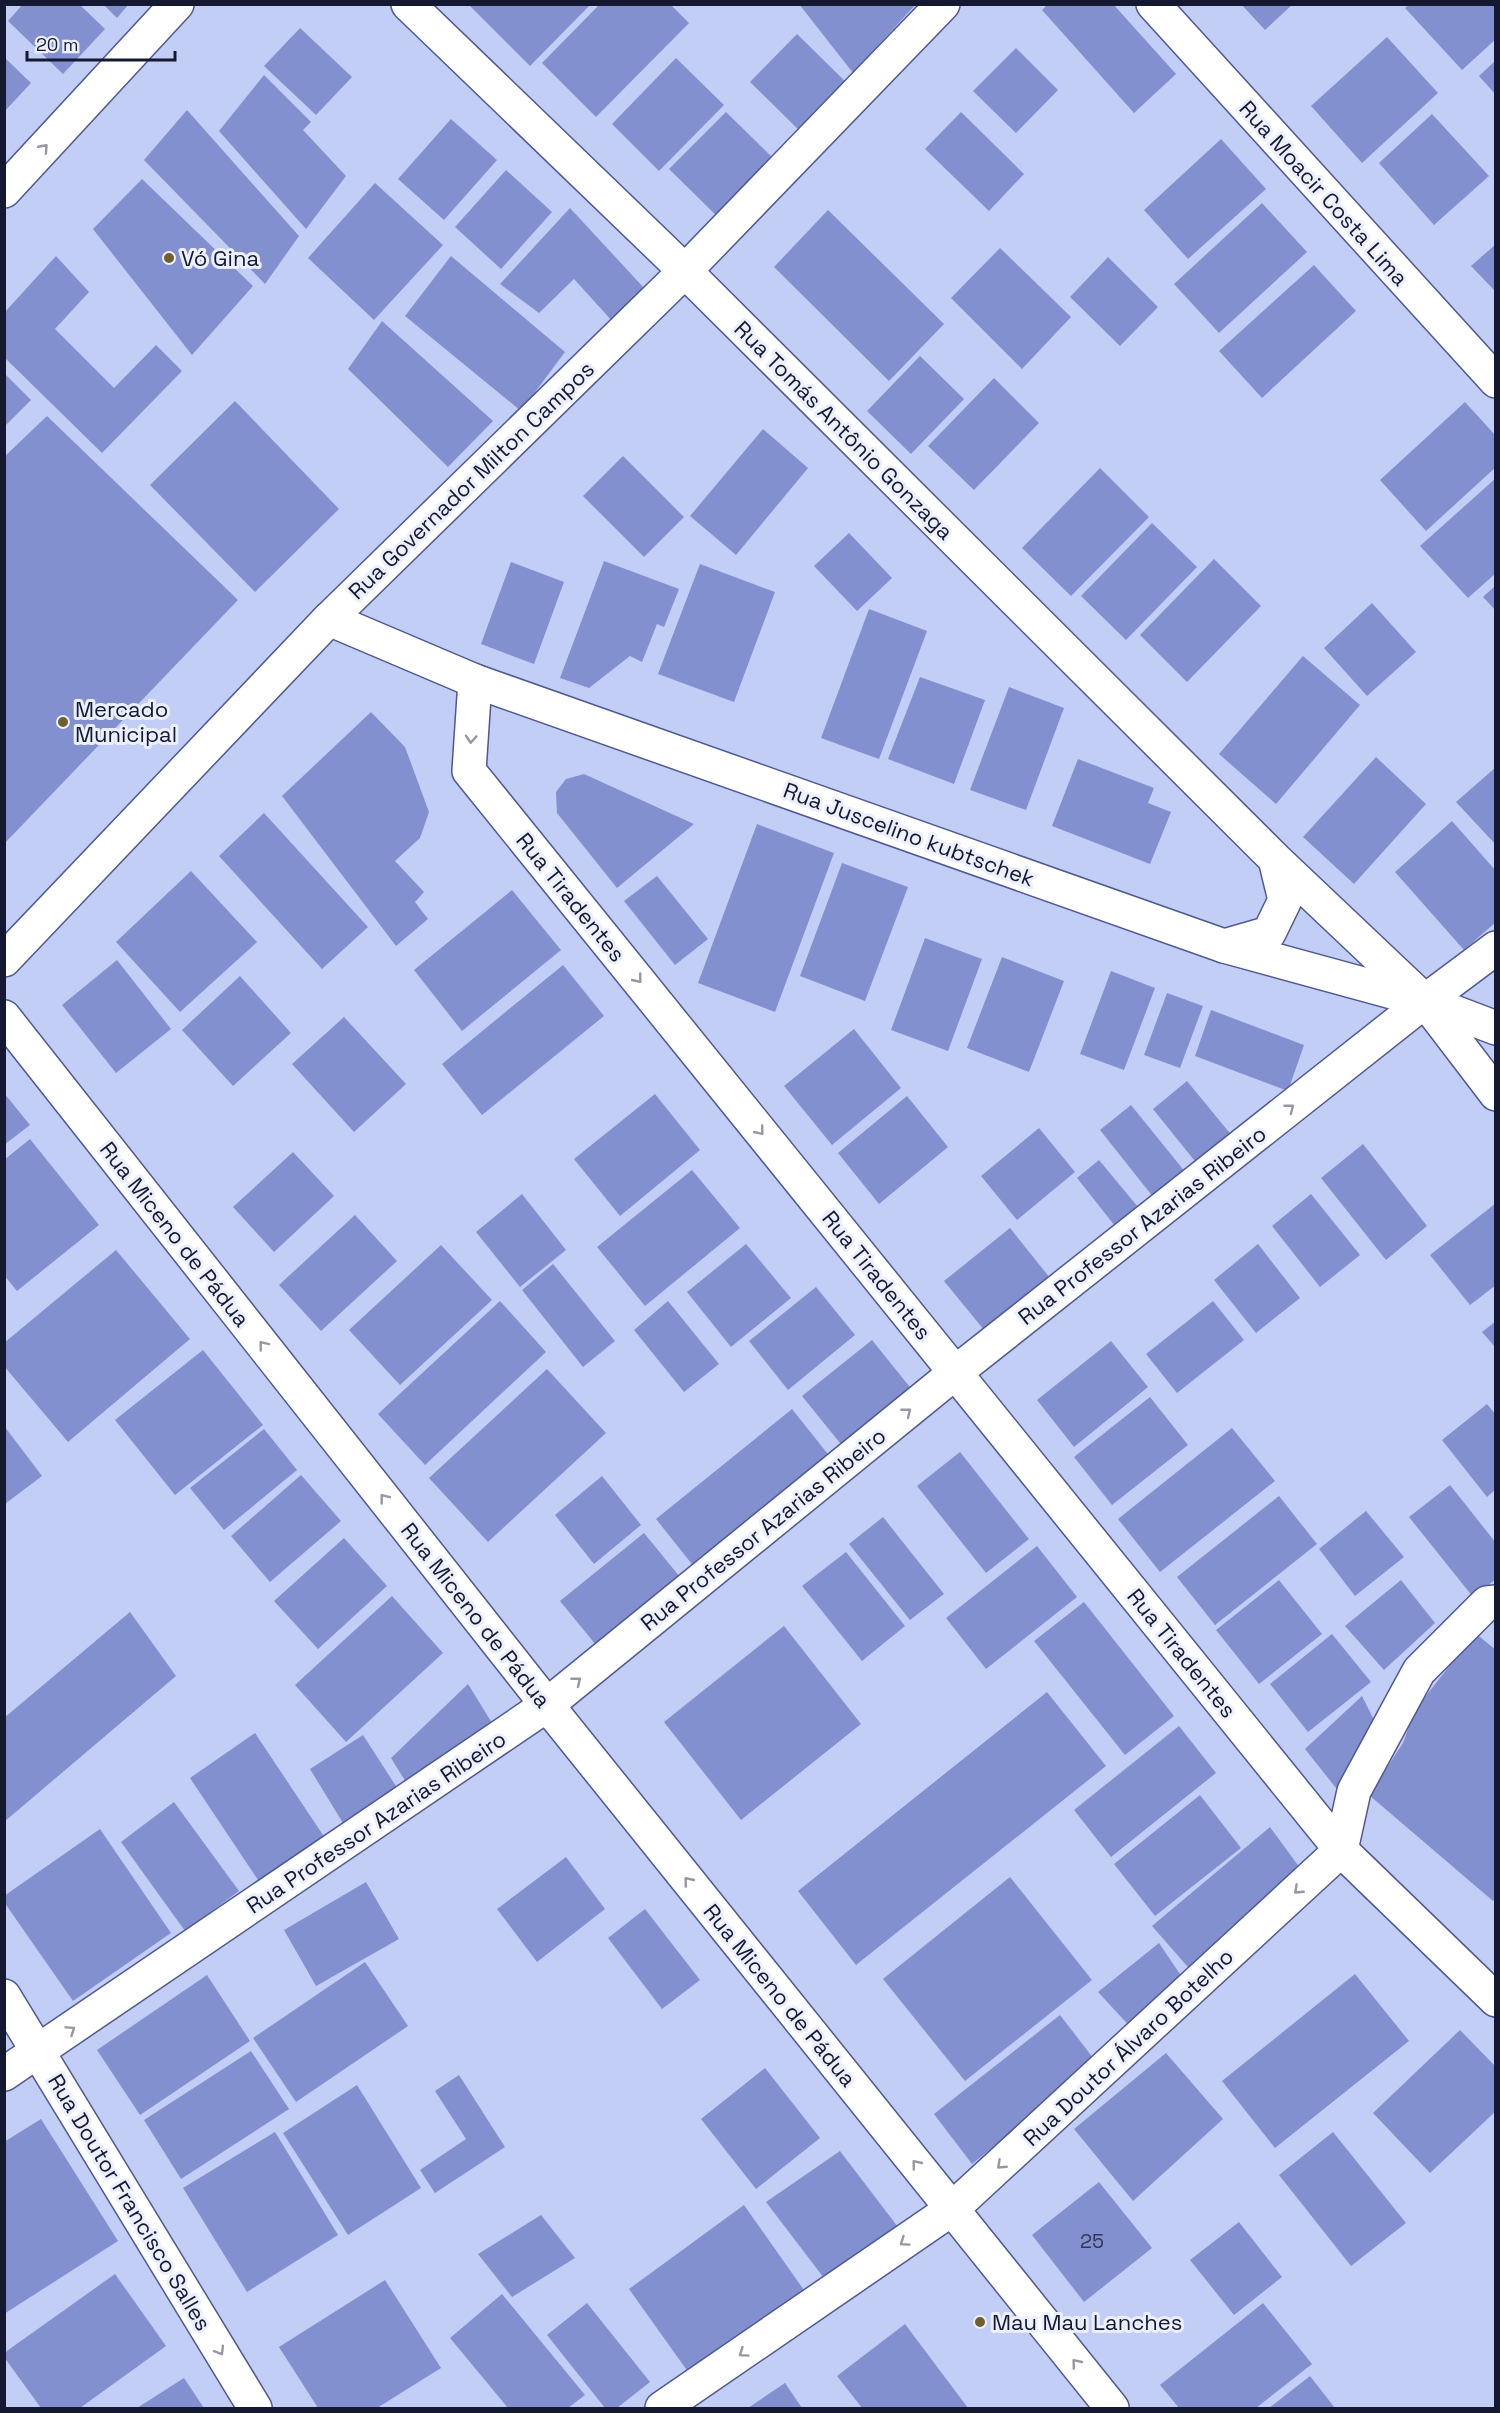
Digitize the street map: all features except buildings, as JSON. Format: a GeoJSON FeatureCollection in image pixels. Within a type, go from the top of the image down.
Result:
{"type":"FeatureCollection","features":[{"type":"Feature","properties":{"kind":"main road"},"geometry":{"type":"LineString","coordinates":[[4,191],[177,4]]}},
{"type":"Feature","properties":{"kind":"main road","name":"Rua Tomás Antônio Gonzaga"},"geometry":{"type":"LineString","coordinates":[[408,4],[685,271],[1275,859],[1425,1001],[1496,1094]]}},
{"type":"Feature","properties":{"kind":"main road","name":"Rua Governador Milton Campos"},"geometry":{"type":"LineString","coordinates":[[4,960],[329,619],[685,271],[943,4]]}},
{"type":"Feature","properties":{"kind":"main road","name":"Rua Moacir Costa Lima"},"geometry":{"type":"LineString","coordinates":[[1153,4],[1496,381]]}},
{"type":"Feature","properties":{"kind":"main road","name":"Rua Juscelino kubtschek"},"geometry":{"type":"LineString","coordinates":[[329,619],[475,681],[1224,946],[1425,1001],[1496,1028]]}},
{"type":"Feature","properties":{"kind":"main road","name":"Rua Tiradentes"},"geometry":{"type":"LineString","coordinates":[[475,681],[469,771],[1341,1850],[1496,2000]]}},
{"type":"Feature","properties":{"kind":"main road"},"geometry":{"type":"LineString","coordinates":[[1224,946],[1269,933],[1285,900],[1275,859]]}},
{"type":"Feature","properties":{"kind":"main road","name":"Rua Professor Azarias Ribeiro"},"geometry":{"type":"LineString","coordinates":[[4,2074],[547,1705],[956,1372],[1425,1001],[1496,948]]}},
{"type":"Feature","properties":{"kind":"main road","name":"Rua Miceno de Pádua"},"geometry":{"type":"LineString","coordinates":[[4,1017],[547,1705],[1112,2409]]}},
{"type":"Feature","properties":{"kind":"main road"},"geometry":{"type":"LineString","coordinates":[[1341,1850],[1354,1791],[1419,1671],[1487,1603],[1496,1602]]}},
{"type":"Feature","properties":{"kind":"main road","name":"Rua Doutor Álvaro Botelho"},"geometry":{"type":"LineString","coordinates":[[662,2409],[952,2209],[1341,1850]]}},
{"type":"Feature","properties":{"kind":"main road","name":"Rua Doutor Francisco Salles"},"geometry":{"type":"LineString","coordinates":[[4,1996],[255,2409]]}},
{"type":"Feature","properties":{"kind":"place","name":"Vó Gina"},"geometry":{"type":"Point","coordinates":[169,258]}},
{"type":"Feature","properties":{"kind":"place","name":"Mercado Municipal"},"geometry":{"type":"Point","coordinates":[63,722]}},
{"type":"Feature","properties":{"kind":"place","name":"Mau Mau Lanches"},"geometry":{"type":"Point","coordinates":[980,2322]}}]}
